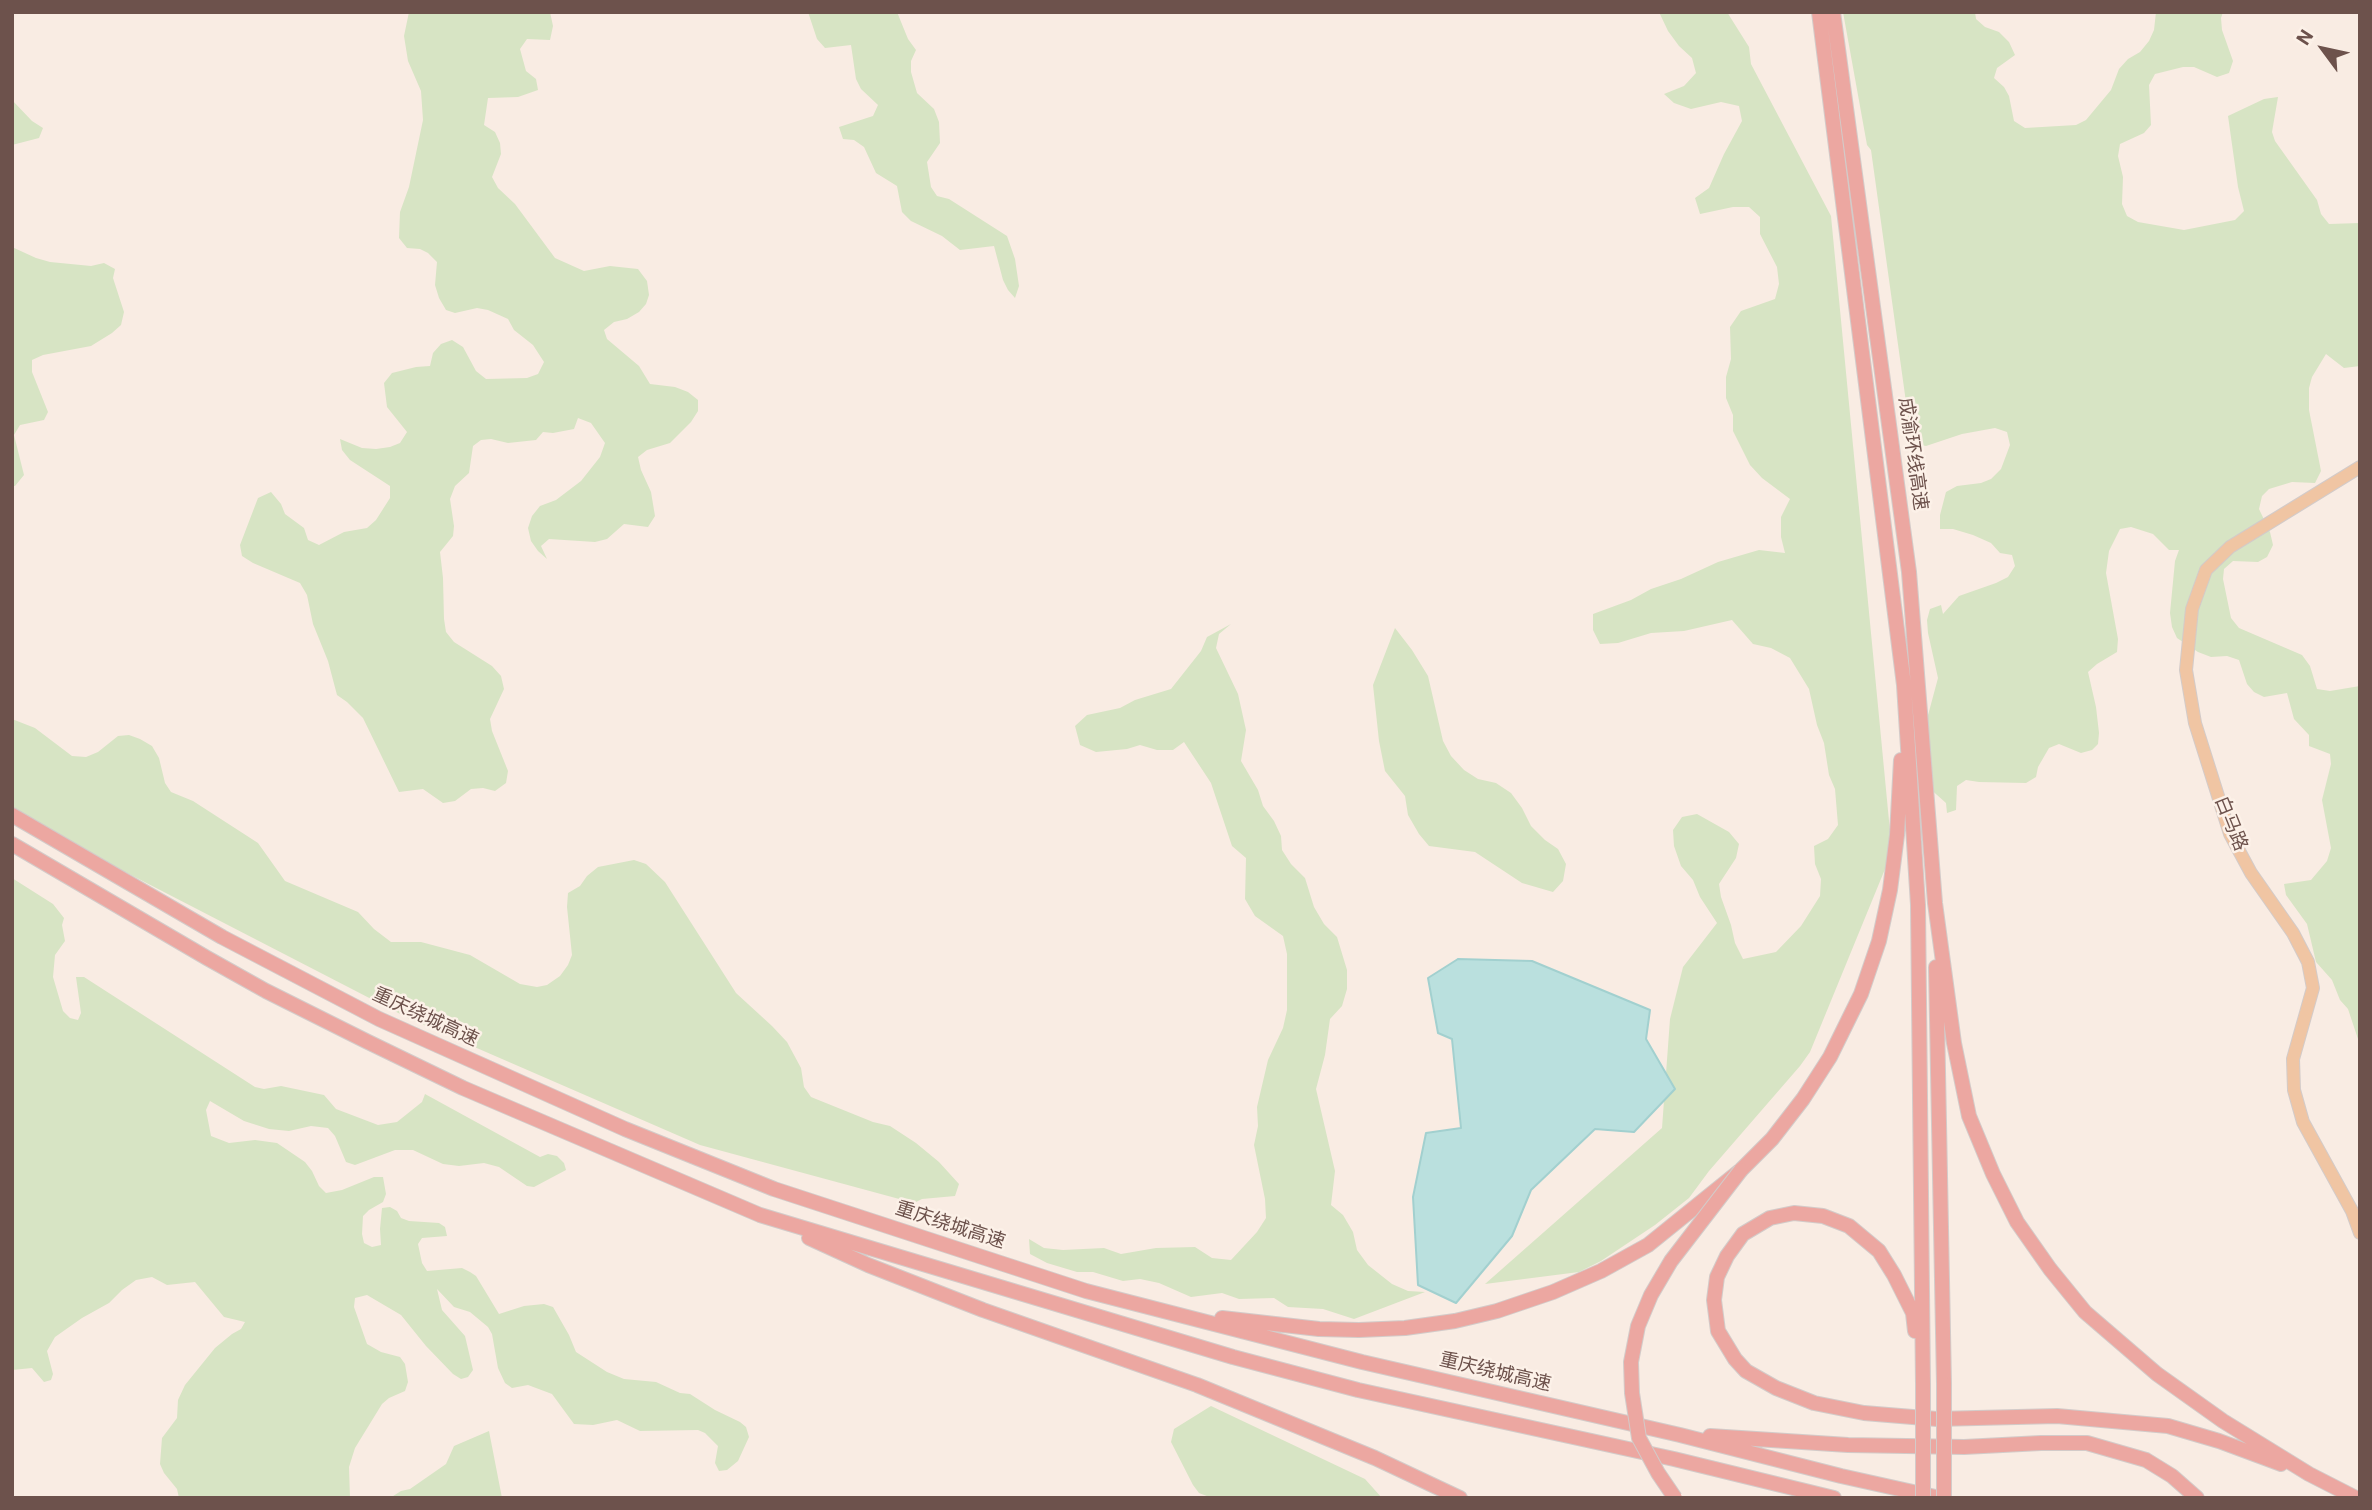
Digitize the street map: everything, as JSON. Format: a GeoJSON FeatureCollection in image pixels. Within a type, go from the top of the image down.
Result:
{"type":"FeatureCollection","features":[{"type":"Feature","properties":{"kind":"highway","name":"成渝环线高速"},"geometry":{"type":"LineString","coordinates":[[1819,12],[1904,685]]}},
{"type":"Feature","properties":{"kind":"highway","name":"成渝环线高速"},"geometry":{"type":"LineString","coordinates":[[1833,12],[1909,572],[1935,903]]}},
{"type":"Feature","properties":{"kind":"highway"},"geometry":{"type":"LineString","coordinates":[[1160,1310],[1319,1329],[1405,1328],[1455,1321],[1497,1311],[1553,1292],[1601,1271],[1648,1245],[1741,1170],[1772,1139],[1803,1099],[1830,1057],[1861,994],[1879,941],[1898,835],[1904,685]]}},
{"type":"Feature","properties":{"kind":"highway"},"geometry":{"type":"LineString","coordinates":[[1904,685],[1918,905],[1923,1498]]}},
{"type":"Feature","properties":{"kind":"highway","name":"重庆绕城高速"},"geometry":{"type":"LineString","coordinates":[[12,815],[222,937],[379,1019],[612,1124],[774,1189],[1086,1291],[1362,1362],[1942,1498]]}},
{"type":"Feature","properties":{"kind":"highway"},"geometry":{"type":"LineString","coordinates":[[12,844],[266,991],[463,1088],[760,1215],[869,1265],[971,1306],[1197,1385],[1375,1458],[1460,1498]]}},
{"type":"Feature","properties":{"kind":"highway"},"geometry":{"type":"LineString","coordinates":[[1935,903],[1944,1384],[1942,1498]]}},
{"type":"Feature","properties":{"kind":"highway"},"geometry":{"type":"LineString","coordinates":[[1935,903],[1954,1042],[1969,1116],[2017,1222],[2050,1269],[2085,1312],[2157,1374],[2223,1421],[2309,1474],[2356,1498]]}},
{"type":"Feature","properties":{"kind":"highway"},"geometry":{"type":"LineString","coordinates":[[1675,1498],[1639,1438],[1632,1393],[1631,1362],[1638,1326],[1651,1295],[1671,1261],[1741,1170]]}},
{"type":"Feature","properties":{"kind":"highway"},"geometry":{"type":"LineString","coordinates":[[1923,1385],[1913,1313],[1879,1251],[1849,1226],[1823,1216],[1794,1213],[1770,1218],[1743,1234],[1717,1277],[1714,1300],[1718,1331],[1735,1359],[1746,1371],[1776,1388],[1814,1403],[1864,1413],[1937,1419],[2057,1416],[2168,1426],[2219,1441],[2309,1474]]}},
{"type":"Feature","properties":{"kind":"highway"},"geometry":{"type":"LineString","coordinates":[[760,1215],[1118,1324],[1358,1390],[1674,1459],[1834,1498]]}},
{"type":"Feature","properties":{"kind":"highway"},"geometry":{"type":"LineString","coordinates":[[1679,1435],[1848,1445],[1964,1447],[2087,1443],[2146,1460],[2172,1476],[2196,1497]]}},
{"type":"Feature","properties":{"kind":"main road","name":"白马路"},"geometry":{"type":"LineString","coordinates":[[2360,467],[2230,547],[2206,570],[2192,609],[2186,670],[2195,723],[2230,834],[2252,873],[2293,933],[2308,962],[2313,988],[2293,1059],[2294,1090],[2303,1122],[2352,1211],[2360,1233]]}},
{"type":"Feature","properties":{"kind":"green space"},"geometry":{"type":"Polygon","coordinates":[[[409,12],[550,12],[553,26],[550,40],[527,39],[520,49],[526,71],[536,79],[538,90],[518,97],[488,98],[484,125],[495,132],[501,154],[492,177],[555,258],[584,271],[610,266],[638,269],[647,281],[649,295],[646,304],[639,312],[614,322],[604,330],[607,339],[639,366],[650,384],[675,387],[698,400],[698,411],[691,422],[670,443],[647,450],[638,457],[651,492],[655,516],[648,527],[624,524],[607,539],[595,542],[549,539],[541,546],[547,559],[531,541],[528,528],[532,516],[540,506],[556,500],[581,481],[600,457],[605,443],[591,423],[578,418],[574,429],[543,432],[536,440],[508,443],[491,439],[481,440],[473,446],[469,473],[455,486],[450,499],[453,536],[440,552],[444,619],[446,632],[454,642],[492,666],[501,676],[504,689],[490,719],[508,771],[506,783],[495,791],[471,789],[455,801],[443,803],[423,789],[399,792],[363,718],[337,695],[328,661],[313,624],[307,595],[300,583],[253,563],[242,556],[240,545],[258,498],[271,492],[285,514],[304,528],[308,540],[319,545],[344,532],[367,528],[376,520],[390,498],[390,486],[350,460],[342,450],[340,439],[362,448],[376,449],[400,443],[407,432],[387,407],[384,383],[392,373],[430,366],[433,353],[441,344],[452,340],[463,347],[476,371],[486,379],[527,378],[538,374],[544,362],[533,345],[514,330],[508,319],[477,308],[455,313],[446,310],[435,285],[437,262],[420,249],[407,248],[399,238],[400,212],[409,187],[423,120],[421,91],[408,61],[404,36],[409,12]]]}},
{"type":"Feature","properties":{"kind":"green space"},"geometry":{"type":"Polygon","coordinates":[[[808,12],[897,12],[908,39],[916,50],[911,61],[911,72],[917,93],[934,109],[939,122],[940,143],[927,162],[931,187],[937,196],[949,199],[1007,236],[1015,259],[1019,286],[1015,298],[1003,280],[994,246],[960,250],[942,236],[911,221],[902,212],[897,186],[876,173],[864,147],[854,140],[843,139],[839,127],[873,116],[878,105],[861,89],[856,79],[851,45],[825,48],[817,39],[808,12]]]}},
{"type":"Feature","properties":{"kind":"green space"},"geometry":{"type":"Polygon","coordinates":[[[1659,12],[1727,12],[1749,47],[1751,64],[1831,216],[1892,852],[1810,1052],[1689,1198],[1655,1225],[1601,1261],[1579,1272],[1485,1284],[1662,1128],[1670,1019],[1683,967],[1717,923],[1700,897],[1693,880],[1681,866],[1674,846],[1673,830],[1682,817],[1697,814],[1729,832],[1739,844],[1736,858],[1719,884],[1735,943],[1743,959],[1776,952],[1801,926],[1820,896],[1821,879],[1815,864],[1814,846],[1828,839],[1838,825],[1835,789],[1829,775],[1824,743],[1809,689],[1790,658],[1771,648],[1753,644],[1732,620],[1684,631],[1651,633],[1618,643],[1600,644],[1593,630],[1593,614],[1718,562],[1759,550],[1785,553],[1781,537],[1781,517],[1790,499],[1762,478],[1750,465],[1733,431],[1733,415],[1726,398],[1726,377],[1731,359],[1730,327],[1741,311],[1775,299],[1779,284],[1777,267],[1760,234],[1760,217],[1749,207],[1733,207],[1700,214],[1695,198],[1709,188],[1742,121],[1739,106],[1721,102],[1691,109],[1674,103],[1664,94],[1684,86],[1696,73],[1692,58],[1668,31],[1659,12]]]}},
{"type":"Feature","properties":{"kind":"green space"},"geometry":{"type":"Polygon","coordinates":[[[1843,12],[1975,12],[1976,19],[1985,27],[1999,32],[2009,42],[2015,55],[1997,68],[1994,78],[2009,96],[2014,121],[2025,128],[2076,125],[2086,120],[2111,90],[2119,69],[2149,41],[2154,30],[2156,12],[2223,12],[2222,30],[2233,61],[2229,73],[2217,77],[2194,67],[2183,67],[2155,74],[2149,85],[2151,125],[2144,133],[2120,144],[2118,156],[2123,177],[2122,204],[2127,216],[2138,222],[2184,230],[2235,220],[2244,211],[2228,116],[2264,99],[2278,97],[2272,132],[2275,141],[2317,200],[2321,214],[2329,224],[2360,223],[2360,366],[2344,368],[2326,354],[2312,377],[2309,388],[2309,410],[2321,471],[2315,483],[2292,482],[2269,489],[2262,496],[2259,509],[2273,545],[2267,557],[2258,562],[2233,561],[2224,569],[2223,579],[2231,618],[2239,628],[2302,655],[2310,666],[2317,689],[2330,691],[2360,686],[2360,1045],[2348,1009],[2340,1000],[2332,980],[2316,962],[2307,924],[2286,895],[2284,884],[2311,880],[2327,861],[2331,848],[2322,800],[2331,764],[2330,754],[2309,746],[2309,735],[2294,719],[2287,693],[2264,697],[2254,692],[2247,684],[2239,660],[2227,656],[2211,657],[2177,638],[2170,613],[2175,561],[2179,550],[2169,550],[2153,534],[2131,527],[2120,529],[2109,551],[2106,573],[2118,639],[2117,652],[2088,672],[2096,707],[2098,744],[2092,750],[2081,753],[2059,744],[2049,748],[2038,767],[2036,777],[2026,783],[1966,780],[1957,786],[1956,810],[1947,813],[1946,803],[1927,786],[1927,719],[1938,678],[1928,633],[1930,609],[1941,605],[1943,614],[1959,596],[2008,577],[2015,566],[2012,555],[2000,553],[1991,543],[1953,529],[1940,529],[1940,515],[1946,492],[1957,486],[1991,479],[2001,469],[2010,445],[2007,432],[1995,428],[1962,434],[1926,446],[1915,444],[1910,431],[1871,150],[1867,145],[1843,12]]]}},
{"type":"Feature","properties":{"kind":"green space"},"geometry":{"type":"Polygon","coordinates":[[[12,100],[32,121],[43,128],[39,138],[12,145],[12,100]]]}},
{"type":"Feature","properties":{"kind":"green space"},"geometry":{"type":"Polygon","coordinates":[[[12,247],[50,262],[91,266],[104,263],[115,269],[113,278],[124,312],[121,325],[91,346],[43,355],[32,360],[32,372],[48,412],[44,420],[20,425],[14,435],[24,475],[15,486],[12,486],[12,247]]]}},
{"type":"Feature","properties":{"kind":"green space"},"geometry":{"type":"Polygon","coordinates":[[[1231,624],[1219,634],[1216,648],[1238,694],[1246,730],[1241,761],[1281,836],[1282,850],[1305,878],[1314,907],[1324,924],[1337,937],[1347,970],[1347,989],[1342,1006],[1330,1019],[1325,1055],[1316,1089],[1335,1171],[1331,1205],[1343,1215],[1353,1232],[1357,1250],[1368,1265],[1392,1284],[1408,1291],[1425,1292],[1354,1319],[1323,1309],[1288,1307],[1274,1298],[1239,1299],[1222,1293],[1191,1297],[1159,1283],[1140,1279],[1123,1281],[1093,1272],[1077,1272],[1047,1263],[1030,1254],[1029,1239],[1044,1248],[1104,1248],[1121,1254],[1156,1248],[1195,1247],[1212,1258],[1231,1260],[1266,1218],[1254,1145],[1258,1126],[1257,1107],[1268,1060],[1283,1028],[1287,1010],[1287,954],[1283,936],[1255,916],[1245,899],[1246,858],[1232,846],[1211,783],[1184,742],[1173,750],[1157,750],[1140,745],[1096,752],[1080,745],[1075,726],[1087,715],[1120,708],[1135,700],[1171,689],[1201,651],[1207,637],[1231,624]]]}},
{"type":"Feature","properties":{"kind":"green space"},"geometry":{"type":"Polygon","coordinates":[[[1395,628],[1428,676],[1443,741],[1451,756],[1464,770],[1478,779],[1496,783],[1511,793],[1531,826],[1558,849],[1566,864],[1563,881],[1553,892],[1522,883],[1475,852],[1429,846],[1419,834],[1408,815],[1405,796],[1385,771],[1379,741],[1373,685],[1395,628]]]}},
{"type":"Feature","properties":{"kind":"green space"},"geometry":{"type":"Polygon","coordinates":[[[12,719],[35,728],[72,756],[86,757],[98,752],[118,736],[129,735],[140,739],[152,746],[159,758],[165,783],[171,792],[193,801],[258,843],[285,881],[358,912],[391,942],[421,942],[470,955],[520,984],[537,987],[547,985],[560,976],[568,965],[572,955],[568,893],[580,886],[598,867],[634,860],[646,864],[665,882],[736,993],[787,1042],[801,1068],[804,1087],[811,1097],[873,1122],[890,1126],[916,1143],[939,1162],[959,1184],[955,1196],[922,1199],[914,1203],[700,1145],[410,1019],[69,843],[12,818],[12,719]]]}},
{"type":"Feature","properties":{"kind":"green space"},"geometry":{"type":"Polygon","coordinates":[[[12,878],[53,904],[64,918],[62,925],[65,941],[55,955],[53,977],[63,1011],[70,1018],[78,1020],[81,1013],[76,977],[84,977],[255,1087],[264,1089],[281,1086],[324,1095],[336,1109],[378,1125],[397,1122],[422,1102],[425,1094],[540,1157],[548,1154],[557,1156],[564,1163],[566,1170],[534,1187],[527,1186],[499,1167],[484,1163],[459,1166],[443,1164],[413,1150],[395,1150],[355,1165],[346,1162],[335,1136],[328,1128],[311,1126],[289,1131],[269,1129],[244,1121],[210,1101],[206,1110],[211,1136],[229,1143],[255,1140],[277,1143],[305,1162],[326,1193],[342,1190],[374,1177],[383,1177],[386,1194],[383,1202],[363,1216],[364,1243],[372,1247],[381,1245],[382,1208],[390,1207],[397,1211],[401,1218],[409,1221],[439,1223],[445,1227],[447,1236],[422,1238],[418,1244],[422,1263],[427,1271],[462,1268],[470,1272],[476,1276],[499,1314],[524,1306],[544,1304],[553,1307],[576,1352],[607,1372],[624,1379],[656,1382],[680,1393],[690,1394],[740,1422],[746,1427],[749,1437],[738,1461],[727,1470],[719,1471],[715,1463],[718,1446],[698,1430],[640,1431],[617,1420],[593,1425],[574,1424],[552,1394],[528,1385],[512,1388],[505,1383],[498,1368],[492,1334],[488,1327],[470,1312],[454,1307],[437,1289],[442,1310],[465,1336],[473,1370],[468,1377],[461,1379],[453,1374],[401,1315],[367,1295],[355,1298],[354,1307],[367,1344],[381,1352],[400,1357],[405,1364],[408,1382],[405,1391],[382,1404],[355,1448],[349,1467],[350,1498],[179,1498],[177,1489],[160,1464],[162,1438],[177,1418],[178,1400],[185,1385],[215,1348],[241,1329],[245,1322],[224,1317],[195,1282],[167,1285],[152,1277],[136,1280],[109,1303],[55,1337],[47,1351],[53,1374],[51,1380],[44,1382],[32,1368],[12,1370],[12,878]]]}},
{"type":"Feature","properties":{"kind":"green space"},"geometry":{"type":"Polygon","coordinates":[[[1211,1406],[1365,1479],[1382,1498],[1212,1498],[1199,1493],[1171,1442],[1174,1429],[1211,1406]]]}},
{"type":"Feature","properties":{"kind":"green space"},"geometry":{"type":"Polygon","coordinates":[[[489,1431],[502,1498],[390,1498],[410,1489],[446,1464],[454,1446],[489,1431]]]}},
{"type":"Feature","properties":{"kind":"water"},"geometry":{"type":"Polygon","coordinates":[[[1458,959],[1532,961],[1650,1010],[1646,1039],[1675,1089],[1634,1132],[1595,1129],[1531,1190],[1512,1236],[1456,1303],[1418,1285],[1413,1197],[1426,1133],[1461,1128],[1452,1039],[1438,1033],[1428,978],[1458,959]]]}}]}
